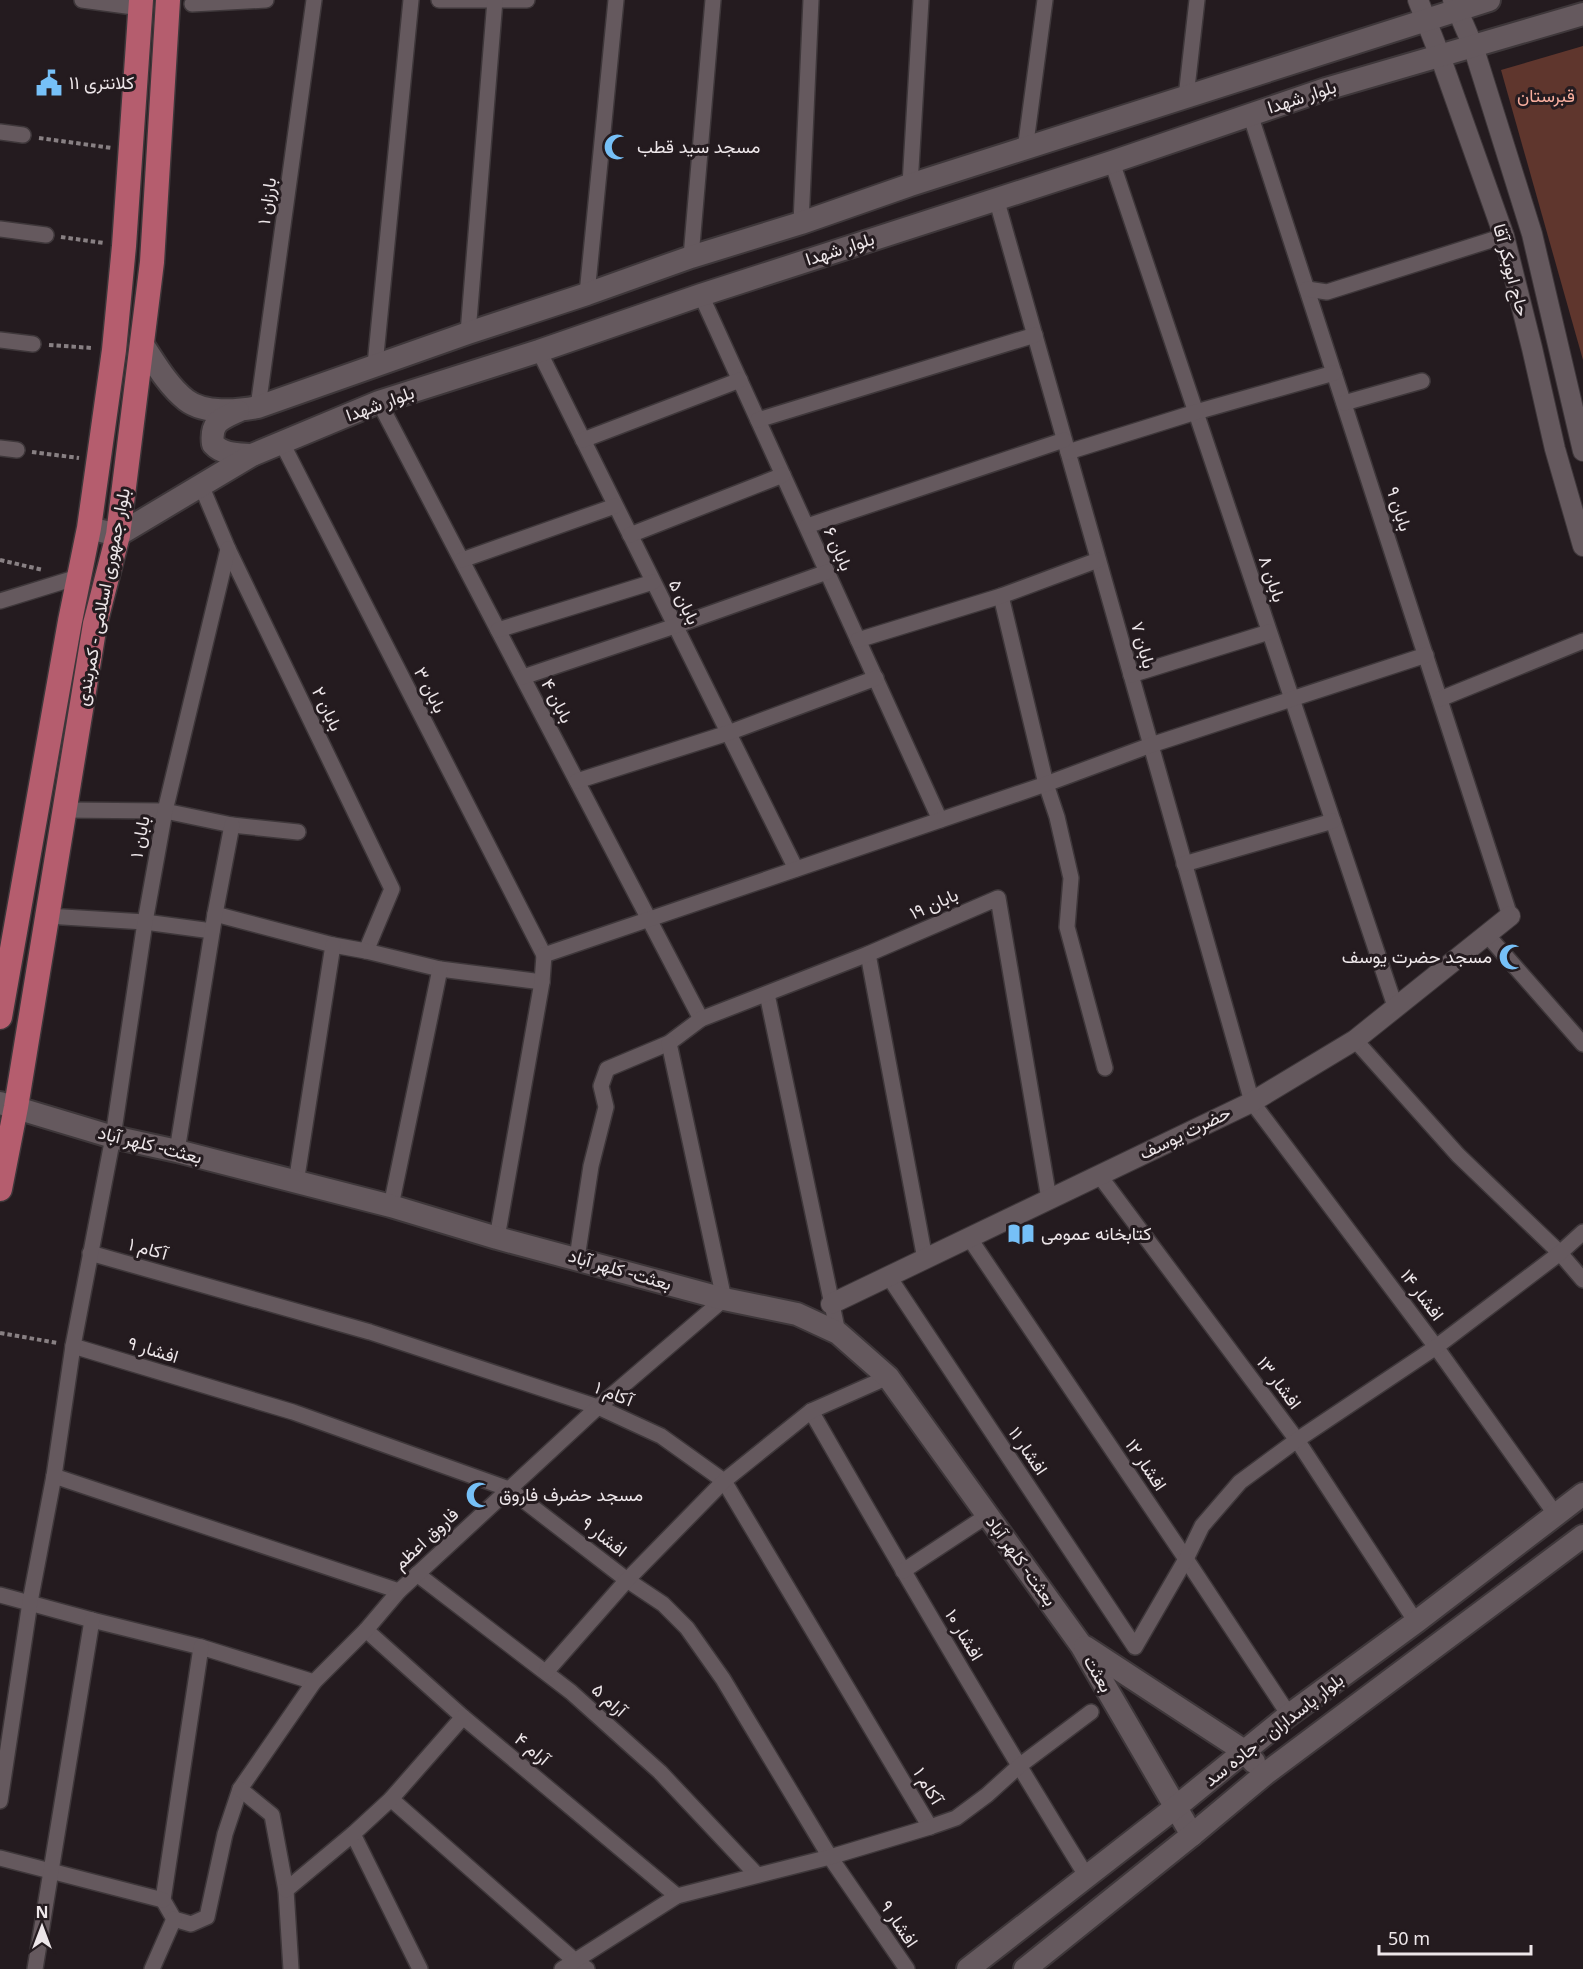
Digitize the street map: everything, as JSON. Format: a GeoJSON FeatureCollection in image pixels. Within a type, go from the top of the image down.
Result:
{"type":"FeatureCollection","features":[{"type":"Feature","properties":{"kind":"main road","name":"بلوار جمهوری اسلامی - کمربندی"},"geometry":{"type":"LineString","coordinates":[[0,1189],[8,1105],[47,916],[95,624],[118,534],[152,262],[168,0]]}},
{"type":"Feature","properties":{"kind":"main road","name":"بلوار شهدا"},"geometry":{"type":"LineString","coordinates":[[143,345],[162,375],[186,400],[204,407],[248,409],[691,257],[1186,97],[1422,10],[1490,0]]}},
{"type":"Feature","properties":{"kind":"main road","name":"بلوار جمهوری اسلامی - کمربندی"},"geometry":{"type":"LineString","coordinates":[[0,1017],[78,577],[89,528],[114,350],[124,246],[141,4]]}},
{"type":"Feature","properties":{"kind":"main road","name":"بلوار شهدا"},"geometry":{"type":"LineString","coordinates":[[118,534],[252,455],[379,402],[539,351],[996,198],[1112,162],[1326,89],[1583,14]]}},
{"type":"Feature","properties":{"kind":"main road"},"geometry":{"type":"LineString","coordinates":[[248,409],[219,420],[213,429],[213,444],[219,450],[227,453],[252,455]]}},
{"type":"Feature","properties":{"kind":"main road"},"geometry":{"type":"LineString","coordinates":[[89,528],[118,534]]}},
{"type":"Feature","properties":{"kind":"main road"},"geometry":{"type":"LineString","coordinates":[[70,621],[95,624]]}},
{"type":"Feature","properties":{"kind":"main road","name":"بعثت- کلهر آباد"},"geometry":{"type":"LineString","coordinates":[[8,1105],[113,1137],[177,1151],[390,1206],[497,1238],[724,1299],[797,1314],[838,1333],[888,1377],[1081,1645]]}},
{"type":"Feature","properties":{"kind":"main road","name":"بلوار پاسداران - جاده سد"},"geometry":{"type":"LineString","coordinates":[[968,1969],[1176,1807],[1289,1715],[1416,1622],[1583,1494]]}},
{"type":"Feature","properties":{"kind":"main road","name":"بلوار پاسداران - جاده سد"},"geometry":{"type":"LineString","coordinates":[[1024,1969],[1265,1774],[1583,1536]]}},
{"type":"Feature","properties":{"kind":"main road","name":"بعثت"},"geometry":{"type":"LineString","coordinates":[[1081,1645],[1244,1751],[1265,1774]]}},
{"type":"Feature","properties":{"kind":"main road","name":"بعثت"},"geometry":{"type":"LineString","coordinates":[[1081,1645],[1192,1835]]}},
{"type":"Feature","properties":{"kind":"street"},"geometry":{"type":"LineString","coordinates":[[82,0],[141,4]]}},
{"type":"Feature","properties":{"kind":"street"},"geometry":{"type":"LineString","coordinates":[[192,4],[266,0]]}},
{"type":"Feature","properties":{"kind":"street","name":"بارزان ۱"},"geometry":{"type":"LineString","coordinates":[[248,409],[314,0]]}},
{"type":"Feature","properties":{"kind":"street"},"geometry":{"type":"LineString","coordinates":[[375,365],[411,0]]}},
{"type":"Feature","properties":{"kind":"street"},"geometry":{"type":"LineString","coordinates":[[439,0],[527,0]]}},
{"type":"Feature","properties":{"kind":"street"},"geometry":{"type":"LineString","coordinates":[[468,333],[495,0]]}},
{"type":"Feature","properties":{"kind":"street"},"geometry":{"type":"LineString","coordinates":[[587,294],[616,0]]}},
{"type":"Feature","properties":{"kind":"street"},"geometry":{"type":"LineString","coordinates":[[691,257],[713,0]]}},
{"type":"Feature","properties":{"kind":"street"},"geometry":{"type":"LineString","coordinates":[[801,223],[811,0]]}},
{"type":"Feature","properties":{"kind":"street"},"geometry":{"type":"LineString","coordinates":[[910,185],[921,0]]}},
{"type":"Feature","properties":{"kind":"street"},"geometry":{"type":"LineString","coordinates":[[1025,150],[1045,0]]}},
{"type":"Feature","properties":{"kind":"street"},"geometry":{"type":"LineString","coordinates":[[1186,97],[1197,0]]}},
{"type":"Feature","properties":{"kind":"street","name":"حاج ابوبکر آقا"},"geometry":{"type":"LineString","coordinates":[[1454,5],[1473,46],[1532,234],[1583,451]]}},
{"type":"Feature","properties":{"kind":"street","name":"حاج ابوبکر آقا"},"geometry":{"type":"LineString","coordinates":[[1422,10],[1504,236],[1555,449],[1583,546]]}},
{"type":"Feature","properties":{"kind":"street","name":"بابان ۹"},"geometry":{"type":"LineString","coordinates":[[1250,114],[1510,916]]}},
{"type":"Feature","properties":{"kind":"street"},"geometry":{"type":"LineString","coordinates":[[0,132],[23,135]]}},
{"type":"Feature","properties":{"kind":"street","name":"بابان ۸"},"geometry":{"type":"LineString","coordinates":[[1112,162],[1396,1009]]}},
{"type":"Feature","properties":{"kind":"street","name":"بابان ۷"},"geometry":{"type":"LineString","coordinates":[[996,198],[1252,1102]]}},
{"type":"Feature","properties":{"kind":"street"},"geometry":{"type":"LineString","coordinates":[[0,229],[46,235]]}},
{"type":"Feature","properties":{"kind":"street"},"geometry":{"type":"LineString","coordinates":[[1307,289],[1327,292],[1504,236]]}},
{"type":"Feature","properties":{"kind":"street","name":"بابان ۶"},"geometry":{"type":"LineString","coordinates":[[701,295],[940,820]]}},
{"type":"Feature","properties":{"kind":"street"},"geometry":{"type":"LineString","coordinates":[[758,420],[1035,335]]}},
{"type":"Feature","properties":{"kind":"street"},"geometry":{"type":"LineString","coordinates":[[0,340],[33,344]]}},
{"type":"Feature","properties":{"kind":"street","name":"بابان ۵"},"geometry":{"type":"LineString","coordinates":[[539,351],[796,869]]}},
{"type":"Feature","properties":{"kind":"street"},"geometry":{"type":"LineString","coordinates":[[807,526],[1066,446],[1334,373]]}},
{"type":"Feature","properties":{"kind":"street"},"geometry":{"type":"LineString","coordinates":[[583,440],[740,380]]}},
{"type":"Feature","properties":{"kind":"street"},"geometry":{"type":"LineString","coordinates":[[1344,403],[1422,381]]}},
{"type":"Feature","properties":{"kind":"street","name":"بابان ۴"},"geometry":{"type":"LineString","coordinates":[[379,402],[701,1019]]}},
{"type":"Feature","properties":{"kind":"street","name":"بابان ۳"},"geometry":{"type":"LineString","coordinates":[[282,443],[544,955]]}},
{"type":"Feature","properties":{"kind":"street"},"geometry":{"type":"LineString","coordinates":[[0,448],[17,450]]}},
{"type":"Feature","properties":{"kind":"street"},"geometry":{"type":"LineString","coordinates":[[630,535],[783,475]]}},
{"type":"Feature","properties":{"kind":"street","name":"بابان ۲"},"geometry":{"type":"LineString","coordinates":[[201,485],[228,549],[392,889],[366,951]]}},
{"type":"Feature","properties":{"kind":"street"},"geometry":{"type":"LineString","coordinates":[[462,560],[615,506]]}},
{"type":"Feature","properties":{"kind":"street","name":"بابان ۱"},"geometry":{"type":"LineString","coordinates":[[0,1801],[30,1602],[54,1476],[73,1346],[113,1137],[165,811],[228,549]]}},
{"type":"Feature","properties":{"kind":"street"},"geometry":{"type":"LineString","coordinates":[[858,640],[1001,596],[1098,560]]}},
{"type":"Feature","properties":{"kind":"street"},"geometry":{"type":"LineString","coordinates":[[523,677],[827,572]]}},
{"type":"Feature","properties":{"kind":"street"},"geometry":{"type":"LineString","coordinates":[[0,601],[78,577]]}},
{"type":"Feature","properties":{"kind":"street"},"geometry":{"type":"LineString","coordinates":[[498,630],[653,582]]}},
{"type":"Feature","properties":{"kind":"street"},"geometry":{"type":"LineString","coordinates":[[1001,596],[1071,878],[1066,927],[1105,1068]]}},
{"type":"Feature","properties":{"kind":"street"},"geometry":{"type":"LineString","coordinates":[[1131,675],[1269,632]]}},
{"type":"Feature","properties":{"kind":"street"},"geometry":{"type":"LineString","coordinates":[[1440,699],[1583,641]]}},
{"type":"Feature","properties":{"kind":"street"},"geometry":{"type":"LineString","coordinates":[[497,1238],[542,982],[544,955],[1046,784],[1151,745],[1426,655]]}},
{"type":"Feature","properties":{"kind":"street"},"geometry":{"type":"LineString","coordinates":[[577,781],[728,733],[876,678]]}},
{"type":"Feature","properties":{"kind":"street"},"geometry":{"type":"LineString","coordinates":[[65,810],[165,811],[232,825],[298,832]]}},
{"type":"Feature","properties":{"kind":"street"},"geometry":{"type":"LineString","coordinates":[[1184,864],[1333,821]]}},
{"type":"Feature","properties":{"kind":"street"},"geometry":{"type":"LineString","coordinates":[[177,1151],[212,931],[232,825]]}},
{"type":"Feature","properties":{"kind":"street","name":"بابان ۱۹"},"geometry":{"type":"LineString","coordinates":[[577,1258],[591,1166],[606,1107],[601,1086],[608,1070],[669,1043],[701,1019],[868,954],[998,898],[1049,1199]]}},
{"type":"Feature","properties":{"kind":"street"},"geometry":{"type":"LineString","coordinates":[[215,914],[333,945],[440,969],[542,982]]}},
{"type":"Feature","properties":{"kind":"street"},"geometry":{"type":"LineString","coordinates":[[47,916],[146,922],[212,931]]}},
{"type":"Feature","properties":{"kind":"street","name":"حضرت یوسف"},"geometry":{"type":"LineString","coordinates":[[831,1304],[1252,1102],[1355,1040],[1488,936],[1510,916]]}},
{"type":"Feature","properties":{"kind":"street"},"geometry":{"type":"LineString","coordinates":[[1488,936],[1583,1044]]}},
{"type":"Feature","properties":{"kind":"street"},"geometry":{"type":"LineString","coordinates":[[296,1183],[333,945]]}},
{"type":"Feature","properties":{"kind":"street"},"geometry":{"type":"LineString","coordinates":[[868,954],[925,1259]]}},
{"type":"Feature","properties":{"kind":"street"},"geometry":{"type":"LineString","coordinates":[[390,1206],[440,969]]}},
{"type":"Feature","properties":{"kind":"street"},"geometry":{"type":"LineString","coordinates":[[767,994],[838,1333]]}},
{"type":"Feature","properties":{"kind":"street"},"geometry":{"type":"LineString","coordinates":[[1355,1040],[1458,1155],[1560,1253],[1583,1280]]}},
{"type":"Feature","properties":{"kind":"street"},"geometry":{"type":"LineString","coordinates":[[669,1043],[724,1299]]}},
{"type":"Feature","properties":{"kind":"street","name":"افشار ۱۴"},"geometry":{"type":"LineString","coordinates":[[1252,1102],[1436,1347],[1556,1515]]}},
{"type":"Feature","properties":{"kind":"street","name":"افشار ۱۳"},"geometry":{"type":"LineString","coordinates":[[1099,1175],[1297,1440],[1416,1622]]}},
{"type":"Feature","properties":{"kind":"street"},"geometry":{"type":"LineString","coordinates":[[1186,1558],[1202,1526],[1240,1482],[1297,1440],[1436,1347],[1560,1253],[1583,1232]]}},
{"type":"Feature","properties":{"kind":"street","name":"افشار ۱۲"},"geometry":{"type":"LineString","coordinates":[[970,1239],[1186,1558],[1289,1715]]}},
{"type":"Feature","properties":{"kind":"street","name":"آکام ۱"},"geometry":{"type":"LineString","coordinates":[[90,1253],[370,1332],[598,1407],[661,1436],[724,1481],[930,1827]]}},
{"type":"Feature","properties":{"kind":"street","name":"افشار ۱۱"},"geometry":{"type":"LineString","coordinates":[[889,1277],[1135,1647],[1186,1558]]}},
{"type":"Feature","properties":{"kind":"street","name":"فاروق اعظم"},"geometry":{"type":"LineString","coordinates":[[174,1919],[191,1924],[207,1917],[225,1834],[240,1789],[314,1682],[417,1574],[598,1407],[724,1299]]}},
{"type":"Feature","properties":{"kind":"street","name":"افشار ۹"},"geometry":{"type":"LineString","coordinates":[[73,1346],[293,1412],[509,1489],[627,1580],[663,1604],[687,1628],[723,1679],[830,1857],[907,1969]]}},
{"type":"Feature","properties":{"kind":"street"},"geometry":{"type":"LineString","coordinates":[[546,1672],[627,1580],[724,1481],[811,1411],[888,1377]]}},
{"type":"Feature","properties":{"kind":"street","name":"افشار ۱۰"},"geometry":{"type":"LineString","coordinates":[[811,1411],[903,1571],[1087,1877]]}},
{"type":"Feature","properties":{"kind":"street"},"geometry":{"type":"LineString","coordinates":[[54,1476],[399,1591]]}},
{"type":"Feature","properties":{"kind":"street"},"geometry":{"type":"LineString","coordinates":[[903,1571],[988,1515]]}},
{"type":"Feature","properties":{"kind":"street","name":"آرام ۵"},"geometry":{"type":"LineString","coordinates":[[417,1574],[571,1692],[660,1772],[757,1875]]}},
{"type":"Feature","properties":{"kind":"street"},"geometry":{"type":"LineString","coordinates":[[0,1594],[201,1647],[314,1682]]}},
{"type":"Feature","properties":{"kind":"street"},"geometry":{"type":"LineString","coordinates":[[35,1969],[92,1620]]}},
{"type":"Feature","properties":{"kind":"street","name":"آرام ۴"},"geometry":{"type":"LineString","coordinates":[[366,1629],[463,1717],[677,1896]]}},
{"type":"Feature","properties":{"kind":"street"},"geometry":{"type":"LineString","coordinates":[[152,1969],[174,1919],[163,1900],[201,1647]]}},
{"type":"Feature","properties":{"kind":"street"},"geometry":{"type":"LineString","coordinates":[[391,1799],[574,1966],[677,1896],[830,1857],[956,1818],[987,1795],[1019,1766],[1091,1712]]}},
{"type":"Feature","properties":{"kind":"street"},"geometry":{"type":"LineString","coordinates":[[286,1890],[354,1834],[391,1799],[463,1717]]}},
{"type":"Feature","properties":{"kind":"street"},"geometry":{"type":"LineString","coordinates":[[240,1789],[272,1815],[286,1890],[291,1969]]}},
{"type":"Feature","properties":{"kind":"street"},"geometry":{"type":"LineString","coordinates":[[354,1834],[420,1969]]}},
{"type":"Feature","properties":{"kind":"street"},"geometry":{"type":"LineString","coordinates":[[0,1858],[163,1900]]}},
{"type":"Feature","properties":{"kind":"path"},"geometry":{"type":"LineString","coordinates":[[23,135],[131,150]]}},
{"type":"Feature","properties":{"kind":"path"},"geometry":{"type":"LineString","coordinates":[[46,235],[124,246]]}},
{"type":"Feature","properties":{"kind":"path"},"geometry":{"type":"LineString","coordinates":[[33,344],[114,350]]}},
{"type":"Feature","properties":{"kind":"path"},"geometry":{"type":"LineString","coordinates":[[17,450],[98,460]]}},
{"type":"Feature","properties":{"kind":"path"},"geometry":{"type":"LineString","coordinates":[[0,1333],[73,1346]]}},
{"type":"Feature","properties":{"kind":"green space","name":"قبرستان"},"geometry":{"type":"Polygon","coordinates":[[[1583,46],[1583,360],[1501,70],[1583,46]]]}},
{"type":"Feature","properties":{"kind":"place","name":"کلانتری ۱۱"},"geometry":{"type":"Point","coordinates":[49,83]}},
{"type":"Feature","properties":{"kind":"place","name":"مسجد سید قطب"},"geometry":{"type":"Point","coordinates":[617,147]}},
{"type":"Feature","properties":{"kind":"place","name":"مسجد حضرت یوسف"},"geometry":{"type":"Point","coordinates":[1512,957]}},
{"type":"Feature","properties":{"kind":"place","name":"کتابخانه عمومی"},"geometry":{"type":"Point","coordinates":[1021,1234]}},
{"type":"Feature","properties":{"kind":"place","name":"مسجد حضرف فاروق"},"geometry":{"type":"Point","coordinates":[479,1495]}}]}
